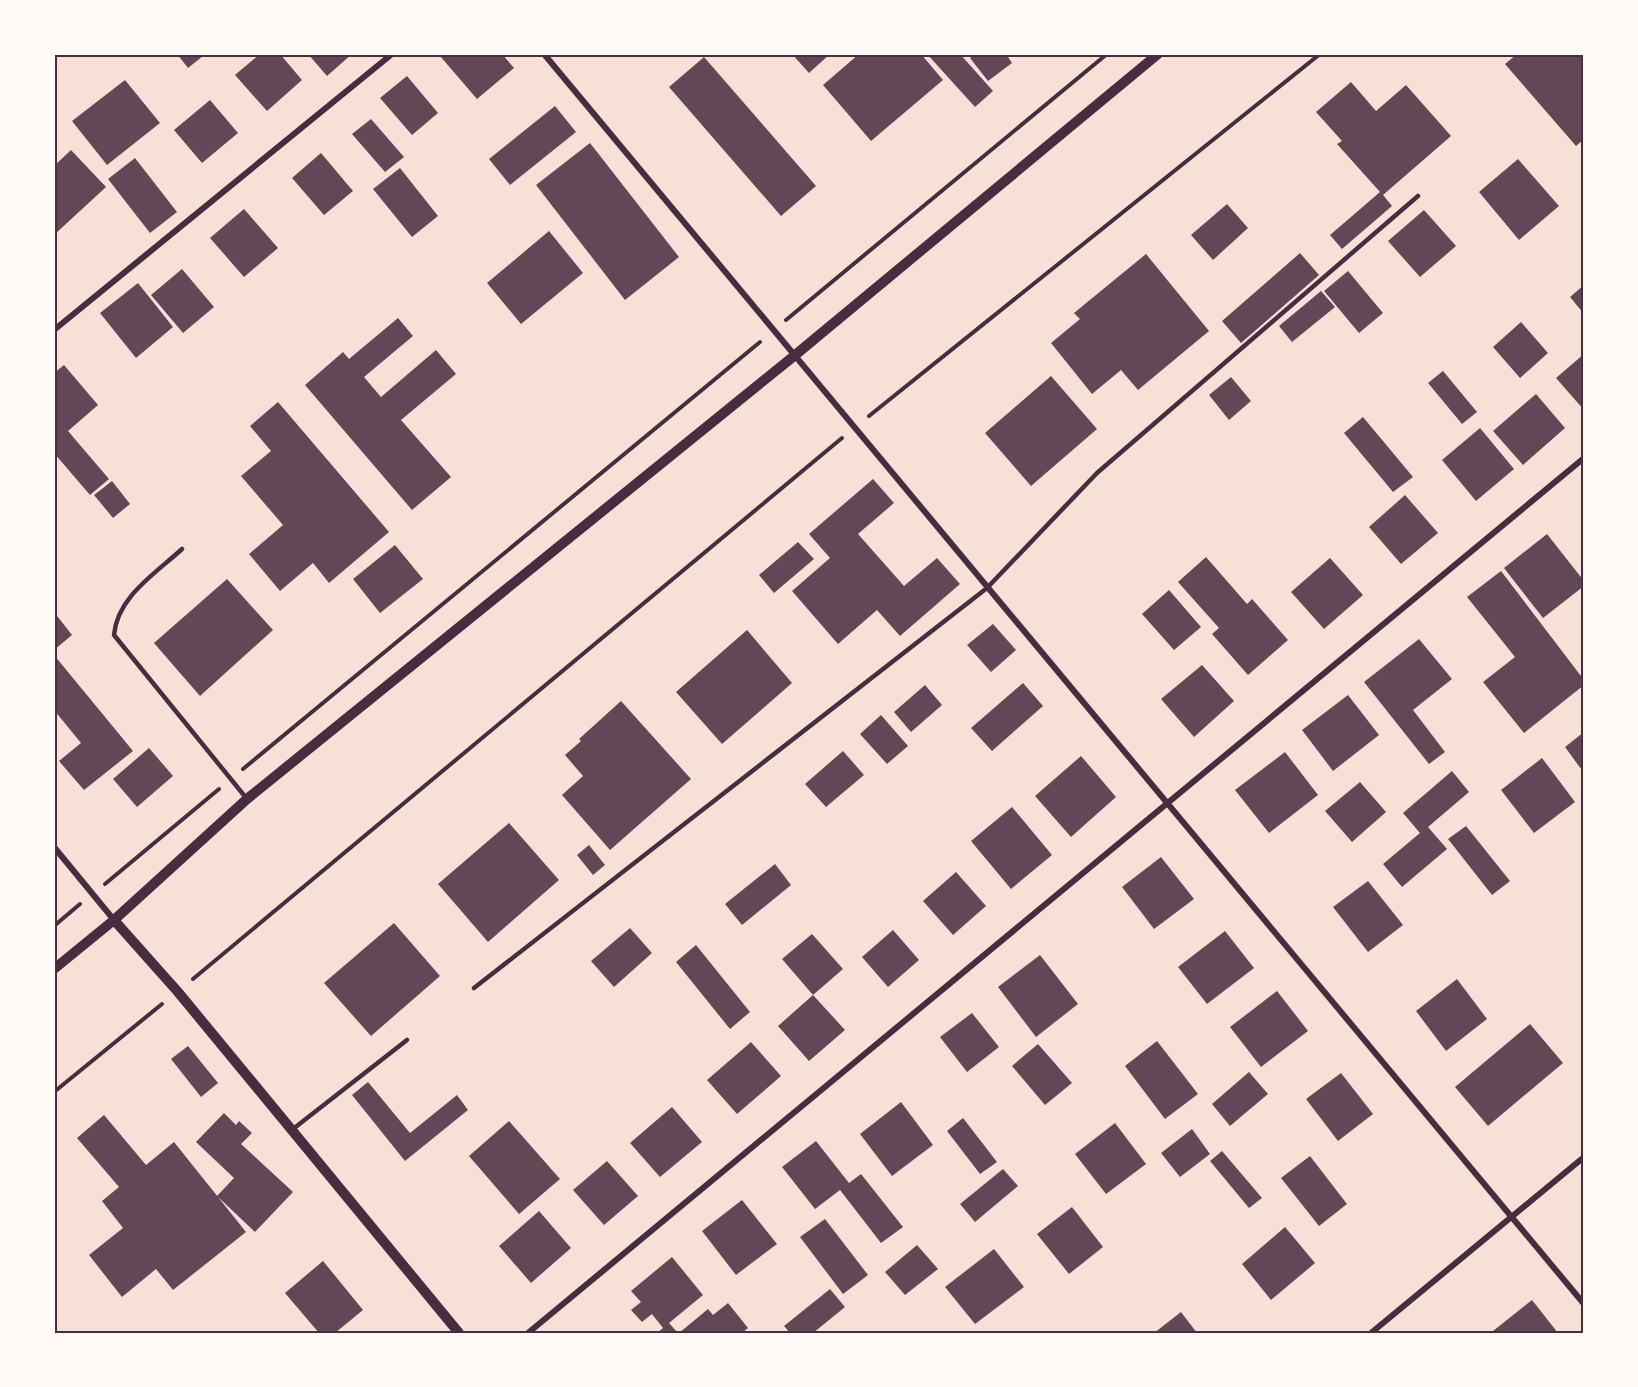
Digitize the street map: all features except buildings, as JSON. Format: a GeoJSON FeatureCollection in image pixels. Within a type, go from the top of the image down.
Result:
{"type":"FeatureCollection","features":[{"type":"Feature","properties":{"kind":"street"},"geometry":{"type":"LineString","coordinates":[[54,330],[392,54]]}},
{"type":"Feature","properties":{"kind":"street"},"geometry":{"type":"LineString","coordinates":[[544,54],[1584,1304]]}},
{"type":"Feature","properties":{"kind":"street"},"geometry":{"type":"LineString","coordinates":[[54,969],[114,920],[247,800],[794,356],[1158,54]]}},
{"type":"Feature","properties":{"kind":"street"},"geometry":{"type":"LineString","coordinates":[[528,1333],[1584,458]]}},
{"type":"Feature","properties":{"kind":"street"},"geometry":{"type":"LineString","coordinates":[[54,847],[114,920],[178,992],[459,1333]]}},
{"type":"Feature","properties":{"kind":"street"},"geometry":{"type":"LineString","coordinates":[[1371,1333],[1584,1157]]}},
{"type":"Feature","properties":{"kind":"lane"},"geometry":{"type":"LineString","coordinates":[[474,988],[987,588],[1096,473],[1418,196]]}},
{"type":"Feature","properties":{"kind":"lane"},"geometry":{"type":"LineString","coordinates":[[182,549],[123,604],[115,621],[114,635],[247,800]]}},
{"type":"Feature","properties":{"kind":"lane"},"geometry":{"type":"LineString","coordinates":[[292,1130],[407,1040]]}},
{"type":"Feature","properties":{"kind":"path"},"geometry":{"type":"LineString","coordinates":[[54,926],[1107,54]]}},
{"type":"Feature","properties":{"kind":"path"},"geometry":{"type":"LineString","coordinates":[[54,1092],[178,992],[854,428],[1320,54]]}}]}
